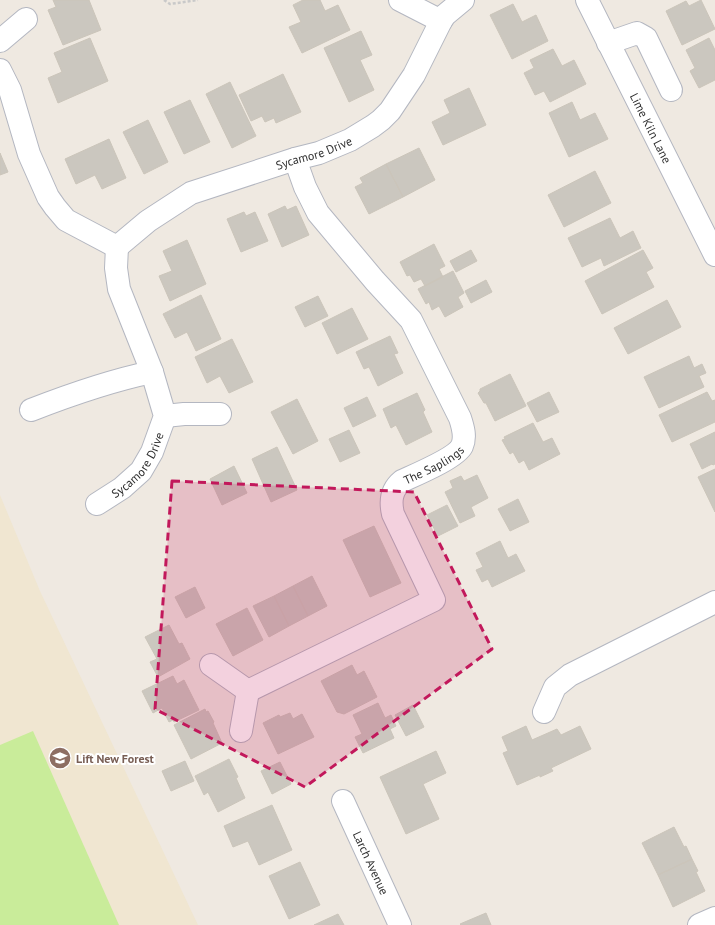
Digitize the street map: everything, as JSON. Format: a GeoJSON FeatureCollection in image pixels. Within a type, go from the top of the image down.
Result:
{"type":"FeatureCollection","features":[{"type":"Feature","properties":{"kind":"street"},"geometry":{"type":"LineString","coordinates":[[400,0],[441,21]]}},
{"type":"Feature","properties":{"kind":"street","name":"Sycamore Drive"},"geometry":{"type":"LineString","coordinates":[[97,504],[122,488],[141,471],[152,452],[165,416],[152,372],[119,289],[116,268],[117,247],[148,221],[191,193],[295,159],[319,153],[350,140],[381,120],[390,111],[414,75],[445,15],[463,0]]}},
{"type":"Feature","properties":{"kind":"street","name":"Lime Kiln Lane"},"geometry":{"type":"LineString","coordinates":[[587,0],[715,255]]}},
{"type":"Feature","properties":{"kind":"street"},"geometry":{"type":"LineString","coordinates":[[0,41],[26,19]]}},
{"type":"Feature","properties":{"kind":"street"},"geometry":{"type":"LineString","coordinates":[[608,43],[637,33],[646,38],[671,90]]}},
{"type":"Feature","properties":{"kind":"street"},"geometry":{"type":"LineString","coordinates":[[0,70],[10,90],[29,154],[48,197],[66,220],[117,247]]}},
{"type":"Feature","properties":{"kind":"street","name":"The Saplings"},"geometry":{"type":"LineString","coordinates":[[248,691],[434,600],[394,514],[391,496],[398,484],[402,481],[443,461],[457,452],[462,446],[464,435],[464,428],[460,418],[411,320],[375,281],[318,213],[305,187],[295,159]]}},
{"type":"Feature","properties":{"kind":"street"},"geometry":{"type":"LineString","coordinates":[[31,410],[120,378],[152,372]]}},
{"type":"Feature","properties":{"kind":"street","name":"Sycamore Drive"},"geometry":{"type":"LineString","coordinates":[[165,416],[184,414],[220,414]]}},
{"type":"Feature","properties":{"kind":"street"},"geometry":{"type":"LineString","coordinates":[[544,712],[555,687],[570,675],[715,602]]}},
{"type":"Feature","properties":{"kind":"street"},"geometry":{"type":"LineString","coordinates":[[211,666],[248,691],[241,731]]}},
{"type":"Feature","properties":{"kind":"street","name":"Larch Avenue"},"geometry":{"type":"LineString","coordinates":[[343,801],[400,925]]}},
{"type":"Feature","properties":{"kind":"street"},"geometry":{"type":"LineString","coordinates":[[699,925],[715,918]]}},
{"type":"Feature","properties":{"kind":"path"},"geometry":{"type":"LineString","coordinates":[[164,0],[170,4],[198,0]]}},
{"type":"Feature","properties":{"kind":"highlighted area"},"geometry":{"type":"Polygon","coordinates":[[[172,481],[414,492],[492,649],[305,787],[155,709],[172,481]]]}},
{"type":"Feature","properties":{"kind":"shaded area","name":"Lift New Forest"},"geometry":{"type":"Polygon","coordinates":[[[0,495],[40,591],[198,925],[0,925],[0,495]]]}},
{"type":"Feature","properties":{"kind":"green space"},"geometry":{"type":"Polygon","coordinates":[[[33,731],[119,925],[0,925],[0,745],[33,731]]]}},
{"type":"Feature","properties":{"kind":"building"},"geometry":{"type":"Polygon","coordinates":[[[53,0],[89,0],[101,30],[63,45],[48,10],[56,7],[53,0]]]}},
{"type":"Feature","properties":{"kind":"building"},"geometry":{"type":"Polygon","coordinates":[[[303,0],[320,0],[325,11],[338,5],[350,30],[302,53],[289,27],[301,22],[293,5],[303,0]]]}},
{"type":"Feature","properties":{"kind":"building"},"geometry":{"type":"Polygon","coordinates":[[[701,0],[715,29],[682,45],[666,11],[686,1],[689,6],[701,0]]]}},
{"type":"Feature","properties":{"kind":"building"},"geometry":{"type":"Polygon","coordinates":[[[513,4],[522,22],[536,15],[548,41],[512,59],[490,15],[513,4]]]}},
{"type":"Feature","properties":{"kind":"building"},"geometry":{"type":"Polygon","coordinates":[[[361,31],[372,55],[360,60],[374,90],[349,102],[324,48],[361,31]]]}},
{"type":"Feature","properties":{"kind":"building"},"geometry":{"type":"Polygon","coordinates":[[[90,38],[108,81],[58,103],[48,78],[62,72],[54,53],[90,38]]]}},
{"type":"Feature","properties":{"kind":"building"},"geometry":{"type":"Polygon","coordinates":[[[709,38],[715,50],[715,80],[699,88],[690,71],[695,68],[686,50],[709,38]]]}},
{"type":"Feature","properties":{"kind":"building"},"geometry":{"type":"Polygon","coordinates":[[[553,49],[562,66],[574,60],[586,84],[550,102],[544,91],[535,95],[524,73],[534,68],[530,60],[553,49]]]}},
{"type":"Feature","properties":{"kind":"building"},"geometry":{"type":"Polygon","coordinates":[[[283,74],[301,112],[276,123],[274,118],[265,122],[262,116],[251,121],[239,95],[283,74]]]}},
{"type":"Feature","properties":{"kind":"building"},"geometry":{"type":"Polygon","coordinates":[[[230,82],[256,136],[232,148],[206,94],[230,82]]]}},
{"type":"Feature","properties":{"kind":"building"},"geometry":{"type":"Polygon","coordinates":[[[469,88],[486,125],[443,145],[432,122],[450,113],[444,100],[469,88]]]}},
{"type":"Feature","properties":{"kind":"building"},"geometry":{"type":"Polygon","coordinates":[[[190,100],[210,142],[184,154],[164,112],[190,100]]]}},
{"type":"Feature","properties":{"kind":"building"},"geometry":{"type":"Polygon","coordinates":[[[572,102],[580,120],[595,113],[608,139],[569,157],[549,113],[572,102]]]}},
{"type":"Feature","properties":{"kind":"building"},"geometry":{"type":"Polygon","coordinates":[[[148,120],[168,162],[144,174],[123,132],[148,120]]]}},
{"type":"Feature","properties":{"kind":"building"},"geometry":{"type":"Polygon","coordinates":[[[109,139],[126,178],[102,189],[95,175],[76,184],[65,159],[109,139]]]}},
{"type":"Feature","properties":{"kind":"building"},"geometry":{"type":"Polygon","coordinates":[[[419,148],[435,180],[403,197],[386,164],[419,148]]]}},
{"type":"Feature","properties":{"kind":"building"},"geometry":{"type":"Polygon","coordinates":[[[0,153],[8,172],[0,175],[0,153]]]}},
{"type":"Feature","properties":{"kind":"building"},"geometry":{"type":"Polygon","coordinates":[[[386,164],[403,197],[369,214],[355,187],[363,183],[360,178],[386,164]]]}},
{"type":"Feature","properties":{"kind":"building"},"geometry":{"type":"Polygon","coordinates":[[[595,171],[611,203],[564,227],[548,195],[595,171]]]}},
{"type":"Feature","properties":{"kind":"building"},"geometry":{"type":"Polygon","coordinates":[[[285,206],[287,210],[296,206],[309,235],[282,247],[268,214],[285,206]]]}},
{"type":"Feature","properties":{"kind":"building"},"geometry":{"type":"Polygon","coordinates":[[[244,212],[246,216],[255,212],[268,241],[241,252],[227,219],[244,212]]]}},
{"type":"Feature","properties":{"kind":"building"},"geometry":{"type":"Polygon","coordinates":[[[610,218],[620,238],[633,231],[641,248],[604,266],[601,258],[582,267],[568,238],[610,218]]]}},
{"type":"Feature","properties":{"kind":"building"},"geometry":{"type":"Polygon","coordinates":[[[187,240],[206,284],[170,301],[159,276],[172,271],[163,251],[187,240]]]}},
{"type":"Feature","properties":{"kind":"building"},"geometry":{"type":"Polygon","coordinates":[[[434,244],[445,266],[439,269],[443,277],[425,286],[421,279],[414,282],[410,275],[407,276],[400,262],[434,244]]]}},
{"type":"Feature","properties":{"kind":"building"},"geometry":{"type":"Polygon","coordinates":[[[471,250],[477,261],[456,272],[450,261],[471,250]]]}},
{"type":"Feature","properties":{"kind":"building"},"geometry":{"type":"Polygon","coordinates":[[[643,250],[653,268],[646,272],[654,287],[602,314],[585,281],[643,250]]]}},
{"type":"Feature","properties":{"kind":"building"},"geometry":{"type":"Polygon","coordinates":[[[453,271],[464,293],[458,297],[463,307],[445,317],[439,306],[432,310],[429,302],[426,304],[418,289],[453,271]]]}},
{"type":"Feature","properties":{"kind":"building"},"geometry":{"type":"Polygon","coordinates":[[[486,280],[492,292],[471,303],[465,291],[486,280]]]}},
{"type":"Feature","properties":{"kind":"building"},"geometry":{"type":"Polygon","coordinates":[[[201,295],[221,339],[196,351],[187,332],[175,338],[163,314],[201,295]]]}},
{"type":"Feature","properties":{"kind":"building"},"geometry":{"type":"Polygon","coordinates":[[[318,296],[328,316],[305,327],[295,307],[318,296]]]}},
{"type":"Feature","properties":{"kind":"building"},"geometry":{"type":"Polygon","coordinates":[[[667,300],[681,327],[628,354],[614,328],[667,300]]]}},
{"type":"Feature","properties":{"kind":"building"},"geometry":{"type":"Polygon","coordinates":[[[352,308],[368,339],[337,354],[322,323],[352,308]]]}},
{"type":"Feature","properties":{"kind":"building"},"geometry":{"type":"Polygon","coordinates":[[[390,336],[398,353],[394,354],[403,373],[378,386],[369,367],[364,369],[356,352],[390,336]]]}},
{"type":"Feature","properties":{"kind":"building"},"geometry":{"type":"Polygon","coordinates":[[[232,339],[253,382],[229,393],[220,376],[207,383],[195,357],[232,339]]]}},
{"type":"Feature","properties":{"kind":"building"},"geometry":{"type":"Polygon","coordinates":[[[689,356],[694,368],[702,364],[706,373],[699,376],[704,387],[659,408],[644,377],[689,356]]]}},
{"type":"Feature","properties":{"kind":"building"},"geometry":{"type":"Polygon","coordinates":[[[510,374],[526,406],[495,421],[486,403],[484,403],[478,393],[480,389],[510,374]]]}},
{"type":"Feature","properties":{"kind":"building"},"geometry":{"type":"Polygon","coordinates":[[[549,392],[559,412],[537,422],[527,403],[549,392]]]}},
{"type":"Feature","properties":{"kind":"building"},"geometry":{"type":"Polygon","coordinates":[[[707,392],[712,401],[715,400],[715,422],[672,442],[659,415],[707,392]]]}},
{"type":"Feature","properties":{"kind":"building"},"geometry":{"type":"Polygon","coordinates":[[[417,393],[425,410],[423,412],[432,432],[406,445],[396,425],[391,428],[383,409],[417,393]]]}},
{"type":"Feature","properties":{"kind":"building"},"geometry":{"type":"Polygon","coordinates":[[[367,397],[376,416],[353,427],[344,408],[367,397]]]}},
{"type":"Feature","properties":{"kind":"building"},"geometry":{"type":"Polygon","coordinates":[[[297,399],[318,441],[293,454],[271,412],[297,399]]]}},
{"type":"Feature","properties":{"kind":"building"},"geometry":{"type":"Polygon","coordinates":[[[533,423],[543,442],[552,438],[560,454],[529,470],[524,460],[519,463],[513,452],[510,454],[502,440],[505,439],[504,437],[533,423]]]}},
{"type":"Feature","properties":{"kind":"building"},"geometry":{"type":"Polygon","coordinates":[[[349,430],[360,453],[340,462],[329,439],[349,430]]]}},
{"type":"Feature","properties":{"kind":"building"},"geometry":{"type":"Polygon","coordinates":[[[715,432],[715,464],[702,469],[690,444],[715,432]]]}},
{"type":"Feature","properties":{"kind":"building"},"geometry":{"type":"Polygon","coordinates":[[[277,447],[297,490],[271,502],[252,459],[277,447]]]}},
{"type":"Feature","properties":{"kind":"building"},"geometry":{"type":"Polygon","coordinates":[[[234,466],[247,493],[222,505],[210,479],[234,466]]]}},
{"type":"Feature","properties":{"kind":"building"},"geometry":{"type":"Polygon","coordinates":[[[715,469],[715,512],[698,477],[715,469]]]}},
{"type":"Feature","properties":{"kind":"building"},"geometry":{"type":"Polygon","coordinates":[[[477,475],[488,498],[471,507],[475,516],[460,523],[445,492],[453,488],[450,481],[461,476],[464,481],[477,475]]]}},
{"type":"Feature","properties":{"kind":"building"},"geometry":{"type":"Polygon","coordinates":[[[518,499],[529,522],[510,531],[498,509],[518,499]]]}},
{"type":"Feature","properties":{"kind":"building"},"geometry":{"type":"Polygon","coordinates":[[[447,505],[458,526],[438,536],[427,515],[447,505]]]}},
{"type":"Feature","properties":{"kind":"building"},"geometry":{"type":"Polygon","coordinates":[[[374,526],[401,583],[370,597],[343,540],[374,526]]]}},
{"type":"Feature","properties":{"kind":"building"},"geometry":{"type":"Polygon","coordinates":[[[500,541],[508,558],[516,554],[525,571],[492,587],[488,579],[482,582],[476,570],[483,567],[476,553],[500,541]]]}},
{"type":"Feature","properties":{"kind":"building"},"geometry":{"type":"Polygon","coordinates":[[[312,576],[327,606],[308,616],[293,586],[312,576]]]}},
{"type":"Feature","properties":{"kind":"building"},"geometry":{"type":"Polygon","coordinates":[[[293,586],[308,616],[289,626],[274,596],[293,586]]]}},
{"type":"Feature","properties":{"kind":"building"},"geometry":{"type":"Polygon","coordinates":[[[195,587],[205,608],[186,618],[175,597],[195,587]]]}},
{"type":"Feature","properties":{"kind":"building"},"geometry":{"type":"Polygon","coordinates":[[[274,596],[289,626],[269,637],[253,606],[274,596]]]}},
{"type":"Feature","properties":{"kind":"building"},"geometry":{"type":"Polygon","coordinates":[[[247,608],[263,640],[233,656],[216,624],[247,608]]]}},
{"type":"Feature","properties":{"kind":"building"},"geometry":{"type":"Polygon","coordinates":[[[169,625],[179,644],[182,643],[190,659],[158,677],[150,662],[157,659],[145,637],[169,625]]]}},
{"type":"Feature","properties":{"kind":"building"},"geometry":{"type":"Polygon","coordinates":[[[352,665],[357,675],[364,671],[377,697],[344,714],[337,712],[321,681],[352,665]]]}},
{"type":"Feature","properties":{"kind":"building"},"geometry":{"type":"Polygon","coordinates":[[[173,676],[177,684],[184,680],[199,710],[174,722],[173,720],[169,722],[162,708],[153,713],[142,691],[173,676]]]}},
{"type":"Feature","properties":{"kind":"building"},"geometry":{"type":"Polygon","coordinates":[[[378,703],[385,718],[391,715],[396,726],[390,729],[394,738],[363,753],[355,737],[362,734],[353,715],[378,703]]]}},
{"type":"Feature","properties":{"kind":"building"},"geometry":{"type":"Polygon","coordinates":[[[413,705],[424,727],[406,736],[395,715],[413,705]]]}},
{"type":"Feature","properties":{"kind":"building"},"geometry":{"type":"Polygon","coordinates":[[[205,709],[206,712],[208,711],[214,722],[213,723],[222,743],[191,759],[174,725],[205,709]]]}},
{"type":"Feature","properties":{"kind":"building"},"geometry":{"type":"Polygon","coordinates":[[[290,713],[293,719],[302,714],[314,737],[278,754],[263,723],[279,715],[280,717],[290,713]]]}},
{"type":"Feature","properties":{"kind":"building"},"geometry":{"type":"Polygon","coordinates":[[[526,726],[532,740],[557,729],[561,735],[580,726],[591,749],[551,768],[553,771],[517,785],[503,753],[508,751],[502,737],[526,726]]]}},
{"type":"Feature","properties":{"kind":"building"},"geometry":{"type":"Polygon","coordinates":[[[436,751],[446,773],[423,784],[439,819],[406,834],[380,777],[436,751]]]}},
{"type":"Feature","properties":{"kind":"building"},"geometry":{"type":"Polygon","coordinates":[[[229,759],[238,777],[236,778],[245,798],[218,812],[208,792],[204,795],[195,776],[229,759]]]}},
{"type":"Feature","properties":{"kind":"building"},"geometry":{"type":"Polygon","coordinates":[[[185,761],[194,781],[171,791],[162,771],[185,761]]]}},
{"type":"Feature","properties":{"kind":"building"},"geometry":{"type":"Polygon","coordinates":[[[280,762],[291,784],[272,794],[261,771],[280,762]]]}},
{"type":"Feature","properties":{"kind":"building"},"geometry":{"type":"Polygon","coordinates":[[[272,805],[292,850],[259,865],[248,841],[233,847],[224,826],[272,805]]]}},
{"type":"Feature","properties":{"kind":"building"},"geometry":{"type":"Polygon","coordinates":[[[674,827],[692,859],[658,875],[642,843],[674,827]]]}},
{"type":"Feature","properties":{"kind":"building"},"geometry":{"type":"Polygon","coordinates":[[[692,859],[705,891],[673,907],[658,875],[692,859]]]}},
{"type":"Feature","properties":{"kind":"building"},"geometry":{"type":"Polygon","coordinates":[[[300,862],[320,905],[289,919],[269,876],[300,862]]]}},
{"type":"Feature","properties":{"kind":"building"},"geometry":{"type":"Polygon","coordinates":[[[486,913],[491,925],[460,924],[486,913]]]}},
{"type":"Feature","properties":{"kind":"building"},"geometry":{"type":"Polygon","coordinates":[[[338,914],[344,925],[314,925],[338,914]]]}},
{"type":"Feature","properties":{"kind":"place","name":"Lift New Forest"},"geometry":{"type":"Point","coordinates":[60,758]}}]}
